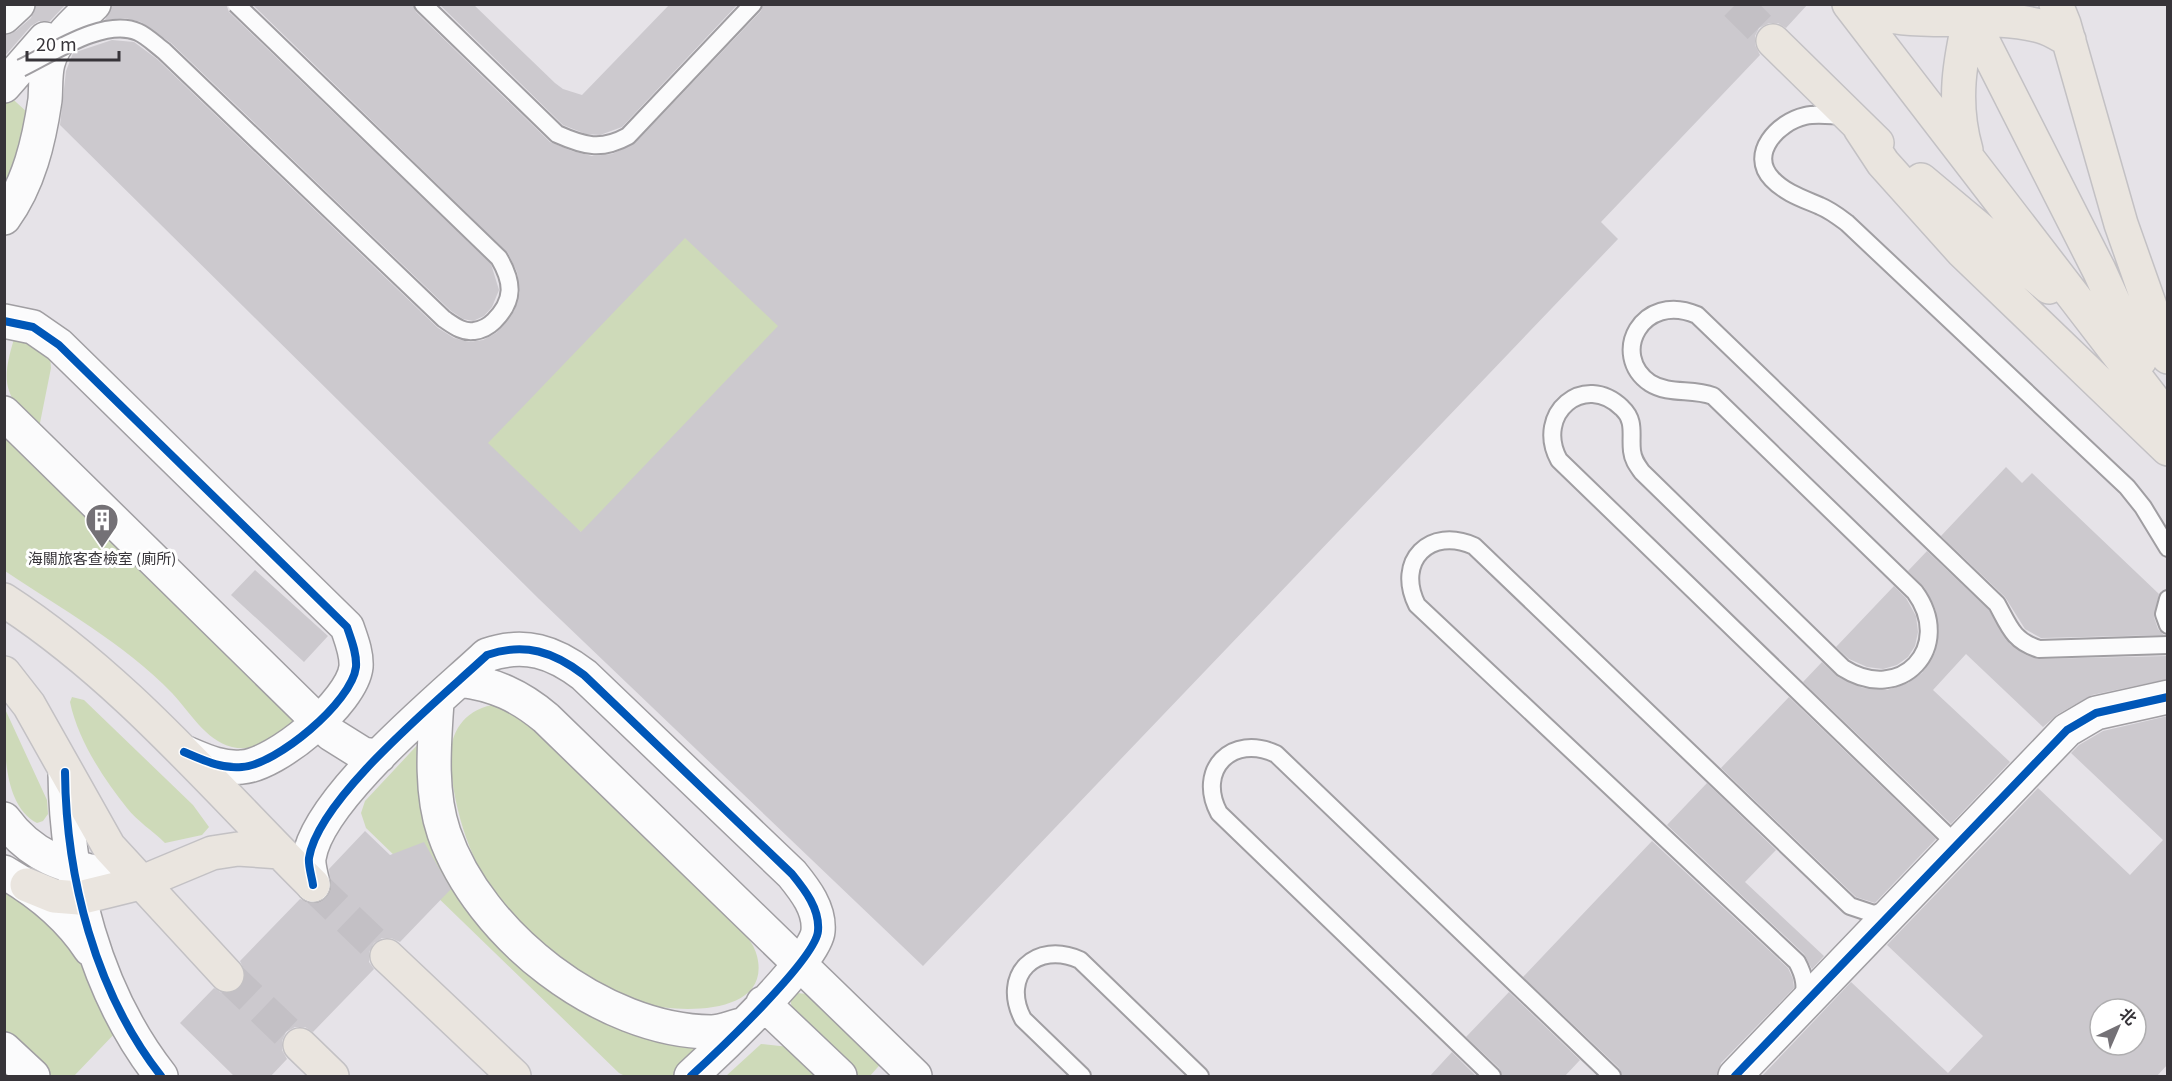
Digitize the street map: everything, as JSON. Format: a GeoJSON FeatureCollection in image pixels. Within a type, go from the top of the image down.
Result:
{"type":"FeatureCollection","features":[{"type":"Feature","properties":{"kind":"main road"},"geometry":{"type":"LineString","coordinates":[[1849,4],[1872,15],[1898,19],[1969,9],[2011,21],[2042,26],[2068,40]]}},
{"type":"Feature","properties":{"kind":"main road"},"geometry":{"type":"LineString","coordinates":[[1849,4],[2168,419]]}},
{"type":"Feature","properties":{"kind":"main road"},"geometry":{"type":"LineString","coordinates":[[2056,4],[2138,277],[2168,357]]}},
{"type":"Feature","properties":{"kind":"main road"},"geometry":{"type":"LineString","coordinates":[[1969,9],[1959,73],[1957,109],[1969,162]]}},
{"type":"Feature","properties":{"kind":"main road"},"geometry":{"type":"LineString","coordinates":[[1969,9],[2168,414]]}},
{"type":"Feature","properties":{"kind":"main road"},"geometry":{"type":"LineString","coordinates":[[1773,41],[1853,122],[2097,327]]}},
{"type":"Feature","properties":{"kind":"main road"},"geometry":{"type":"LineString","coordinates":[[1853,122],[1883,163],[1962,251],[2168,449]]}},
{"type":"Feature","properties":{"kind":"main road"},"geometry":{"type":"LineString","coordinates":[[4,600],[77,654],[127,696],[313,885]]}},
{"type":"Feature","properties":{"kind":"main road"},"geometry":{"type":"LineString","coordinates":[[4,650],[29,705],[109,847],[227,975]]}},
{"type":"Feature","properties":{"kind":"main road"},"geometry":{"type":"LineString","coordinates":[[4,673],[29,705]]}},
{"type":"Feature","properties":{"kind":"main road"},"geometry":{"type":"LineString","coordinates":[[16,879],[54,896],[79,898],[140,883],[212,853],[238,849],[280,852]]}},
{"type":"Feature","properties":{"kind":"main road"},"geometry":{"type":"LineString","coordinates":[[387,956],[514,1077]]}},
{"type":"Feature","properties":{"kind":"main road"},"geometry":{"type":"LineString","coordinates":[[300,1046],[332,1077]]}},
{"type":"Feature","properties":{"kind":"street"},"geometry":{"type":"LineString","coordinates":[[4,17],[18,4]]}},
{"type":"Feature","properties":{"kind":"street"},"geometry":{"type":"LineString","coordinates":[[13,77],[72,4]]}},
{"type":"Feature","properties":{"kind":"street"},"geometry":{"type":"LineString","coordinates":[[4,218],[24,184],[33,158],[41,124],[48,62],[63,35],[94,4]]}},
{"type":"Feature","properties":{"kind":"street"},"geometry":{"type":"LineString","coordinates":[[4,321],[33,327],[59,345],[347,627],[354,650],[353,675],[339,699],[317,721],[270,760],[241,767],[213,764],[184,752]]}},
{"type":"Feature","properties":{"kind":"street"},"geometry":{"type":"LineString","coordinates":[[4,413],[317,721],[349,747],[363,754],[379,756]]}},
{"type":"Feature","properties":{"kind":"street"},"geometry":{"type":"LineString","coordinates":[[313,885],[308,860],[321,824],[345,792],[379,756],[487,656],[505,649],[524,648],[552,654],[584,675],[792,874],[806,892],[816,913],[818,932],[814,945],[753,1014],[691,1077]]}},
{"type":"Feature","properties":{"kind":"street"},"geometry":{"type":"LineString","coordinates":[[460,680],[492,685],[538,711],[915,1077]]}},
{"type":"Feature","properties":{"kind":"street"},"geometry":{"type":"LineString","coordinates":[[1735,1077],[2067,730],[2096,713],[2168,697]]}},
{"type":"Feature","properties":{"kind":"street"},"geometry":{"type":"LineString","coordinates":[[437,702],[434,765],[436,794],[443,832],[456,863],[472,888],[510,934],[545,967],[573,987],[610,1007],[646,1021],[679,1029],[713,1032],[753,1014]]}},
{"type":"Feature","properties":{"kind":"street"},"geometry":{"type":"LineString","coordinates":[[65,772],[65,803],[73,867],[79,898],[99,963],[133,1034],[161,1077]]}},
{"type":"Feature","properties":{"kind":"street"},"geometry":{"type":"LineString","coordinates":[[4,819],[27,846],[48,858],[73,867],[140,883]]}},
{"type":"Feature","properties":{"kind":"street"},"geometry":{"type":"LineString","coordinates":[[16,879],[71,924],[99,963]]}},
{"type":"Feature","properties":{"kind":"street"},"geometry":{"type":"LineString","coordinates":[[753,1014],[840,1077]]}},
{"type":"Feature","properties":{"kind":"street"},"geometry":{"type":"LineString","coordinates":[[4,1049],[33,1077]]}},
{"type":"Feature","properties":{"kind":"lane"},"geometry":{"type":"LineString","coordinates":[[13,77],[102,29],[121,27],[139,32],[164,51],[444,319],[459,328],[473,332],[488,327],[507,307],[510,292],[509,280],[499,258],[236,4]]}},
{"type":"Feature","properties":{"kind":"lane"},"geometry":{"type":"LineString","coordinates":[[423,4],[557,134],[575,142],[603,146],[628,136],[753,4]]}},
{"type":"Feature","properties":{"kind":"lane"},"geometry":{"type":"LineString","coordinates":[[1853,122],[1805,116],[1781,128],[1768,142],[1763,153],[1765,168],[1772,179],[1786,190],[1823,207],[1847,223],[2127,488],[2143,507],[2168,548]]}},
{"type":"Feature","properties":{"kind":"lane"},"geometry":{"type":"LineString","coordinates":[[2138,277],[2154,312],[2168,335]]}},
{"type":"Feature","properties":{"kind":"lane"},"geometry":{"type":"LineString","coordinates":[[1957,845],[1559,460],[1551,436],[1558,412],[1578,397],[1603,396],[1615,402],[1625,411],[1631,422],[1634,459],[1642,472],[1843,668],[1858,677],[1885,680],[1909,671],[1922,658],[1929,641],[1930,623],[1925,606],[1915,592],[1713,396],[1699,391],[1661,388],[1640,374],[1634,362],[1633,343],[1640,325],[1649,316],[1672,308],[1697,315],[1997,604],[2016,638],[2039,648],[2168,645]]}},
{"type":"Feature","properties":{"kind":"lane"},"geometry":{"type":"LineString","coordinates":[[1798,1011],[1805,986],[1803,973],[1797,962],[1417,605],[1409,581],[1416,556],[1437,541],[1449,538],[1474,546],[1850,906],[1874,914],[1899,905]]}},
{"type":"Feature","properties":{"kind":"lane"},"geometry":{"type":"LineString","coordinates":[[2168,599],[2164,614],[2168,625]]}},
{"type":"Feature","properties":{"kind":"lane"},"geometry":{"type":"LineString","coordinates":[[1492,1077],[1219,813],[1213,801],[1211,782],[1218,765],[1227,755],[1250,747],[1264,748],[1275,754],[1612,1077]]}},
{"type":"Feature","properties":{"kind":"lane"},"geometry":{"type":"LineString","coordinates":[[1083,1077],[1023,1019],[1017,1007],[1016,982],[1030,961],[1042,955],[1055,952],[1080,960],[1200,1077]]}},
{"type":"Feature","properties":{"kind":"green space"},"geometry":{"type":"Polygon","coordinates":[[[867,5],[1153,5],[618,563],[460,431],[867,5]]]}},
{"type":"Feature","properties":{"kind":"green space"},"geometry":{"type":"Polygon","coordinates":[[[5,92],[28,113],[16,168],[5,189],[5,92]]]}},
{"type":"Feature","properties":{"kind":"green space"},"geometry":{"type":"Polygon","coordinates":[[[14,339],[26,340],[50,354],[51,368],[39,428],[19,407],[8,389],[7,368],[14,339]]]}},
{"type":"Feature","properties":{"kind":"green space"},"geometry":{"type":"Polygon","coordinates":[[[4,427],[301,718],[260,745],[242,748],[222,743],[206,732],[172,693],[134,658],[5,571],[4,427]]]}},
{"type":"Feature","properties":{"kind":"green space"},"geometry":{"type":"Polygon","coordinates":[[[72,697],[84,700],[193,805],[209,827],[202,835],[165,843],[131,813],[92,758],[74,716],[70,702],[72,697]]]}},
{"type":"Feature","properties":{"kind":"green space"},"geometry":{"type":"Polygon","coordinates":[[[492,705],[520,714],[736,922],[756,951],[758,976],[751,990],[737,1000],[699,1009],[679,1009],[645,1004],[609,990],[586,977],[519,925],[492,891],[472,853],[459,812],[451,770],[451,748],[463,720],[492,705]]]}},
{"type":"Feature","properties":{"kind":"green space"},"geometry":{"type":"Polygon","coordinates":[[[5,709],[47,800],[48,814],[43,821],[37,823],[17,802],[11,788],[5,755],[5,709]]]}},
{"type":"Feature","properties":{"kind":"green space"},"geometry":{"type":"Polygon","coordinates":[[[423,739],[493,928],[710,1043],[674,1076],[625,1076],[619,1073],[366,828],[361,813],[365,801],[423,739]]]}},
{"type":"Feature","properties":{"kind":"green space"},"geometry":{"type":"Polygon","coordinates":[[[4,883],[65,931],[119,1029],[74,1076],[46,1076],[5,1037],[4,883]]]}},
{"type":"Feature","properties":{"kind":"green space"},"geometry":{"type":"Polygon","coordinates":[[[797,993],[807,994],[884,1060],[870,1076],[857,1076],[805,1028],[792,1006],[791,997],[797,993]]]}},
{"type":"Feature","properties":{"kind":"green space"},"geometry":{"type":"Polygon","coordinates":[[[761,1044],[789,1047],[819,1076],[726,1076],[761,1044]]]}},
{"type":"Feature","properties":{"kind":"building"},"geometry":{"type":"Polygon","coordinates":[[[36,4],[66,4],[50,21],[39,21],[31,26],[4,57],[4,35],[16,31],[31,18],[36,4]]]}},
{"type":"Feature","properties":{"kind":"building"},"geometry":{"type":"Polygon","coordinates":[[[112,4],[226,4],[229,12],[491,264],[499,290],[492,307],[484,316],[473,321],[463,319],[451,311],[171,43],[141,22],[125,18],[105,20],[112,4]]]}},
{"type":"Feature","properties":{"kind":"building"},"geometry":{"type":"Polygon","coordinates":[[[252,4],[413,4],[416,12],[550,142],[592,156],[612,154],[635,143],[761,11],[763,4],[1808,4],[1786,28],[1778,23],[1769,23],[1759,28],[1755,36],[1755,45],[1760,55],[1601,222],[1618,239],[923,966],[539,599],[60,125],[66,71],[73,53],[112,40],[134,42],[157,59],[438,328],[454,338],[469,342],[483,340],[496,333],[514,311],[520,292],[517,272],[508,253],[252,4]],[[685,238],[488,443],[581,532],[778,326],[685,238]]]}},
{"type":"Feature","properties":{"kind":"building"},"geometry":{"type":"Polygon","coordinates":[[[439,4],[473,4],[555,83],[563,89],[582,95],[670,4],[738,4],[622,127],[600,135],[586,134],[563,125],[439,4]]]}},
{"type":"Feature","properties":{"kind":"building"},"geometry":{"type":"Polygon","coordinates":[[[2006,467],[2022,483],[2032,473],[2159,594],[2154,617],[2158,629],[2164,635],[2041,638],[2025,629],[2005,597],[1941,536],[2006,467]]]}},
{"type":"Feature","properties":{"kind":"building"},"geometry":{"type":"Polygon","coordinates":[[[1927,551],[1989,610],[2010,644],[2026,655],[2039,659],[2168,656],[2168,679],[2092,695],[2058,714],[2043,727],[1966,654],[1933,690],[2010,762],[1951,824],[1803,682],[1822,662],[1838,677],[1863,688],[1887,690],[1908,683],[1922,673],[1935,653],[1939,631],[1935,608],[1924,587],[1908,571],[1927,551]]]}},
{"type":"Feature","properties":{"kind":"building"},"geometry":{"type":"Polygon","coordinates":[[[255,570],[328,636],[304,662],[231,595],[255,570]]]}},
{"type":"Feature","properties":{"kind":"building"},"geometry":{"type":"Polygon","coordinates":[[[1894,586],[1906,598],[1916,616],[1918,632],[1915,646],[1908,657],[1897,665],[1883,669],[1867,667],[1849,659],[1836,647],[1894,586]]]}},
{"type":"Feature","properties":{"kind":"building"},"geometry":{"type":"Polygon","coordinates":[[[1789,697],[1936,839],[1875,903],[1856,897],[1721,768],[1789,697]]]}},
{"type":"Feature","properties":{"kind":"building"},"geometry":{"type":"Polygon","coordinates":[[[2168,716],[2168,1064],[2156,1077],[1761,1077],[1851,982],[1948,1073],[1983,1036],[1887,945],[2038,788],[2130,875],[2163,840],[2071,753],[2079,745],[2103,731],[2168,716]]]}},
{"type":"Feature","properties":{"kind":"building"},"geometry":{"type":"Polygon","coordinates":[[[1707,783],[1776,850],[1745,882],[1824,956],[1812,969],[1804,954],[1667,825],[1707,783]]]}},
{"type":"Feature","properties":{"kind":"building"},"geometry":{"type":"Polygon","coordinates":[[[365,831],[390,855],[424,842],[451,889],[400,942],[391,938],[382,938],[374,943],[369,952],[369,962],[374,969],[313,1032],[305,1027],[295,1027],[286,1032],[282,1041],[282,1050],[287,1059],[270,1077],[235,1077],[180,1023],[214,988],[222,993],[231,993],[240,988],[245,981],[245,971],[240,961],[300,899],[315,904],[327,898],[331,889],[329,869],[365,831]]]}},
{"type":"Feature","properties":{"kind":"building"},"geometry":{"type":"Polygon","coordinates":[[[1652,841],[1788,968],[1793,979],[1794,988],[1721,1063],[1717,1077],[1622,1077],[1619,1068],[1523,977],[1652,841]]]}},
{"type":"Feature","properties":{"kind":"building"},"geometry":{"type":"Polygon","coordinates":[[[1509,992],[1580,1060],[1564,1077],[1502,1077],[1499,1068],[1466,1037],[1509,992]]]}},
{"type":"Feature","properties":{"kind":"building"},"geometry":{"type":"Polygon","coordinates":[[[1452,1052],[1477,1077],[1429,1077],[1452,1052]]]}},
{"type":"Feature","properties":{"kind":"tunnel"},"geometry":{"type":"LineString","coordinates":[[1736,4],[1773,41]]}},
{"type":"Feature","properties":{"kind":"tunnel"},"geometry":{"type":"LineString","coordinates":[[313,885],[387,956]]}},
{"type":"Feature","properties":{"kind":"tunnel"},"geometry":{"type":"LineString","coordinates":[[227,975],[300,1045]]}},
{"type":"Feature","properties":{"kind":"cycle path"},"geometry":{"type":"LineString","coordinates":[[4,321],[33,327],[59,345],[347,627],[356,662],[351,681],[327,713],[292,744],[256,764],[242,767],[219,765],[184,752]]}},
{"type":"Feature","properties":{"kind":"cycle path"},"geometry":{"type":"LineString","coordinates":[[313,885],[309,858],[317,834],[334,807],[384,750],[441,696],[487,655],[514,649],[539,652],[562,660],[584,675],[792,874],[806,893],[817,915],[818,931],[813,944],[801,962],[763,1006],[691,1076]]}},
{"type":"Feature","properties":{"kind":"cycle path"},"geometry":{"type":"LineString","coordinates":[[1735,1076],[2067,730],[2096,713],[2168,697]]}},
{"type":"Feature","properties":{"kind":"cycle path"},"geometry":{"type":"LineString","coordinates":[[65,772],[71,852],[78,892],[89,932],[118,1008],[138,1043],[161,1076]]}},
{"type":"Feature","properties":{"kind":"place","name":"海關旅客查檢室 (廁所)"},"geometry":{"type":"Point","coordinates":[102,549]}}]}
